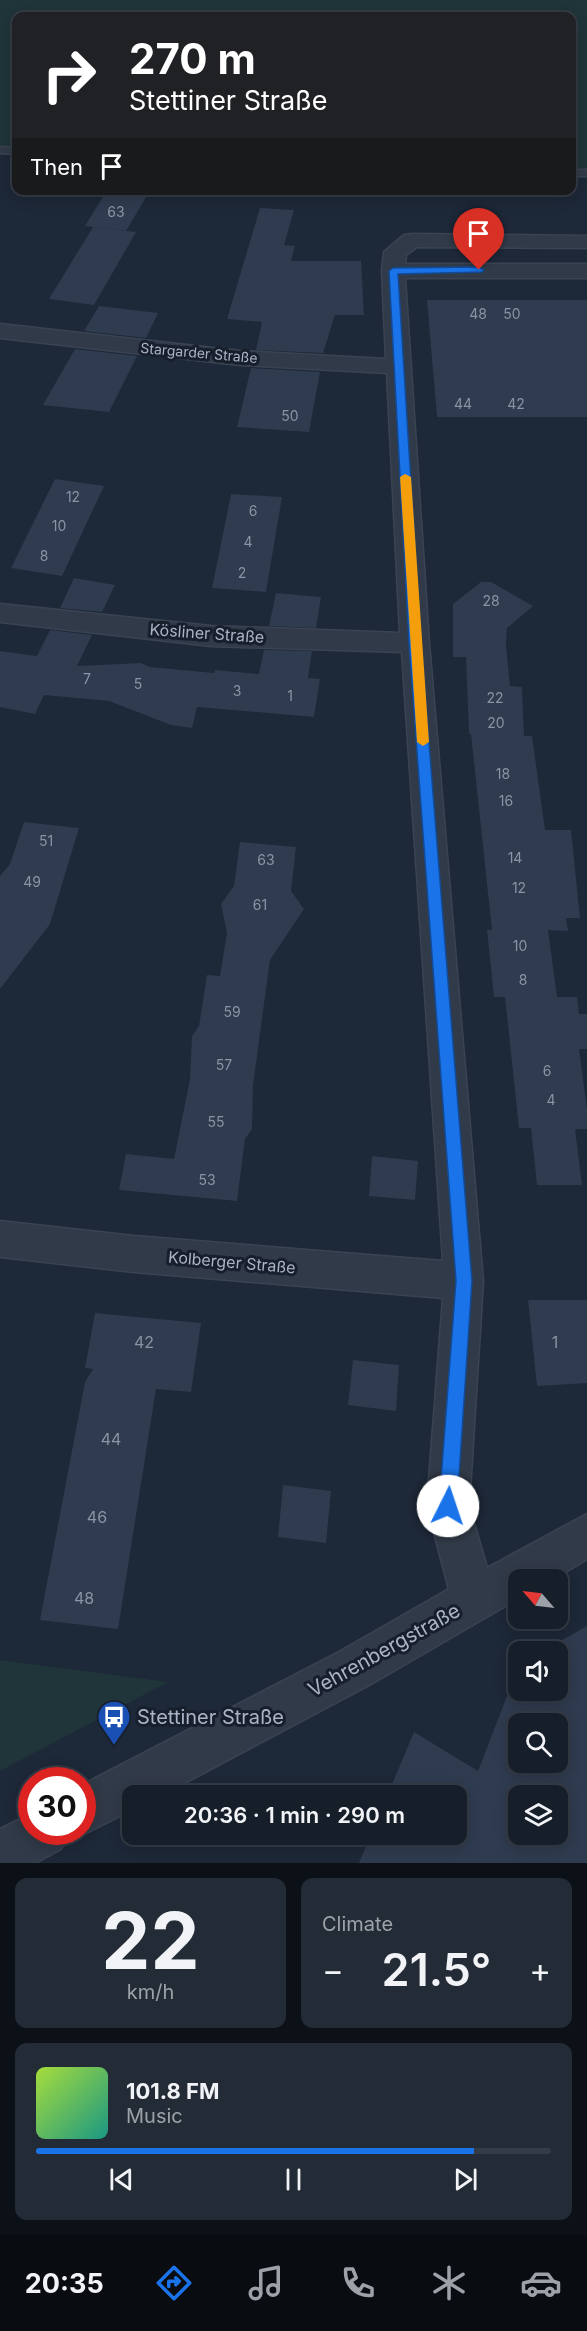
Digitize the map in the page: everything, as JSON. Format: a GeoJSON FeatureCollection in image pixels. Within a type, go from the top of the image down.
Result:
{"type":"FeatureCollection","features":[{"type":"Feature","properties":{"kind":"street"},"geometry":{"type":"LineString","coordinates":[[474,1599],[448,1506],[464,1281],[415,643],[393,271],[394,252],[412,240],[587,242]]}},
{"type":"Feature","properties":{"kind":"street"},"geometry":{"type":"LineString","coordinates":[[393,271],[587,271]]}},
{"type":"Feature","properties":{"kind":"street","name":"Stargarder Straße"},"geometry":{"type":"LineString","coordinates":[[0,331],[240,358],[399,367]]}},
{"type":"Feature","properties":{"kind":"street","name":"Kösliner Straße"},"geometry":{"type":"LineString","coordinates":[[0,613],[211,636],[415,643]]}},
{"type":"Feature","properties":{"kind":"street","name":"Kolberger Straße"},"geometry":{"type":"LineString","coordinates":[[0,1239],[134,1254],[464,1281]]}},
{"type":"Feature","properties":{"kind":"street","name":"Vehrenbergstraße"},"geometry":{"type":"LineString","coordinates":[[96,1804],[355,1668],[587,1535]]}},
{"type":"Feature","properties":{"kind":"street"},"geometry":{"type":"LineString","coordinates":[[0,1860],[20,1845]]}},
{"type":"Feature","properties":{"kind":"green space"},"geometry":{"type":"Polygon","coordinates":[[[0,0],[587,0],[587,173],[576,173],[576,12],[12,12],[12,151],[0,150],[0,0]]]}},
{"type":"Feature","properties":{"kind":"green space"},"geometry":{"type":"Polygon","coordinates":[[[0,1660],[168,1682],[0,1771],[0,1660]]]}},
{"type":"Feature","properties":{"kind":"building"},"geometry":{"type":"Polygon","coordinates":[[[104,195],[146,197],[126,231],[85,226],[104,195]]]}},
{"type":"Feature","properties":{"kind":"building"},"geometry":{"type":"Polygon","coordinates":[[[260,208],[294,210],[284,245],[295,246],[291,261],[361,261],[364,315],[335,315],[323,353],[256,350],[262,322],[227,319],[260,208]]]}},
{"type":"Feature","properties":{"kind":"building"},"geometry":{"type":"Polygon","coordinates":[[[93,227],[136,232],[94,305],[49,299],[93,227]]]}},
{"type":"Feature","properties":{"kind":"building"},"geometry":{"type":"Polygon","coordinates":[[[427,300],[587,300],[587,417],[437,417],[427,300]]]}},
{"type":"Feature","properties":{"kind":"building"},"geometry":{"type":"Polygon","coordinates":[[[99,306],[158,313],[146,338],[84,331],[99,306]]]}},
{"type":"Feature","properties":{"kind":"building"},"geometry":{"type":"Polygon","coordinates":[[[75,349],[137,356],[109,412],[43,405],[75,349]]]}},
{"type":"Feature","properties":{"kind":"building"},"geometry":{"type":"Polygon","coordinates":[[[251,368],[320,372],[309,432],[237,427],[251,368]]]}},
{"type":"Feature","properties":{"kind":"building"},"geometry":{"type":"Polygon","coordinates":[[[55,479],[104,486],[62,576],[11,568],[55,479]]]}},
{"type":"Feature","properties":{"kind":"building"},"geometry":{"type":"Polygon","coordinates":[[[231,494],[282,497],[266,592],[212,588],[231,494]]]}},
{"type":"Feature","properties":{"kind":"building"},"geometry":{"type":"Polygon","coordinates":[[[74,578],[115,585],[102,612],[60,608],[74,578]]]}},
{"type":"Feature","properties":{"kind":"building"},"geometry":{"type":"Polygon","coordinates":[[[481,582],[491,582],[533,606],[507,628],[506,645],[510,686],[522,687],[524,736],[532,736],[545,830],[571,830],[580,918],[566,918],[568,931],[548,930],[557,997],[577,997],[579,1014],[587,1014],[587,1049],[579,1049],[587,1109],[587,1129],[575,1129],[582,1185],[537,1185],[531,1128],[519,1128],[505,997],[494,997],[487,930],[492,930],[471,734],[469,734],[466,657],[453,657],[453,604],[481,582]]]}},
{"type":"Feature","properties":{"kind":"building"},"geometry":{"type":"Polygon","coordinates":[[[276,593],[321,597],[316,628],[269,626],[276,593]]]}},
{"type":"Feature","properties":{"kind":"building"},"geometry":{"type":"Polygon","coordinates":[[[50,630],[92,635],[77,666],[141,663],[150,667],[214,673],[215,670],[259,674],[264,650],[312,651],[308,678],[320,679],[314,717],[197,707],[192,728],[171,725],[109,701],[44,695],[35,714],[0,707],[0,651],[37,656],[50,630]]]}},
{"type":"Feature","properties":{"kind":"building"},"geometry":{"type":"Polygon","coordinates":[[[24,822],[79,828],[50,924],[0,989],[0,876],[10,864],[24,822]]]}},
{"type":"Feature","properties":{"kind":"building"},"geometry":{"type":"Polygon","coordinates":[[[240,842],[296,847],[291,891],[304,909],[270,960],[253,1085],[252,1129],[245,1139],[237,1201],[119,1190],[126,1154],[174,1159],[190,1079],[192,1036],[199,1026],[207,975],[220,976],[227,933],[221,904],[234,886],[240,842]]]}},
{"type":"Feature","properties":{"kind":"building"},"geometry":{"type":"Polygon","coordinates":[[[372,1156],[418,1161],[415,1200],[369,1196],[372,1156]]]}},
{"type":"Feature","properties":{"kind":"building"},"geometry":{"type":"Polygon","coordinates":[[[528,1300],[587,1300],[587,1383],[537,1386],[528,1300]]]}},
{"type":"Feature","properties":{"kind":"building"},"geometry":{"type":"Polygon","coordinates":[[[95,1313],[201,1323],[191,1392],[156,1389],[118,1629],[40,1620],[85,1382],[93,1369],[85,1368],[95,1313]]]}},
{"type":"Feature","properties":{"kind":"building"},"geometry":{"type":"Polygon","coordinates":[[[353,1360],[399,1365],[396,1411],[348,1405],[353,1360]]]}},
{"type":"Feature","properties":{"kind":"building"},"geometry":{"type":"Polygon","coordinates":[[[283,1485],[331,1491],[326,1543],[278,1537],[283,1485]]]}},
{"type":"Feature","properties":{"kind":"building"},"geometry":{"type":"Polygon","coordinates":[[[587,1626],[587,1863],[359,1863],[366,1845],[467,1845],[467,1785],[392,1785],[414,1732],[478,1771],[508,1693],[508,1701],[568,1701],[568,1641],[560,1641],[587,1626]]]}},
{"type":"Feature","properties":{"kind":"slow traffic"},"geometry":{"type":"LineString","coordinates":[[405,477],[423,742]]}},
{"type":"Feature","properties":{"kind":"place","name":"Stettiner Straße"},"geometry":{"type":"Point","coordinates":[114,1746]}},
{"type":"Feature","properties":{"kind":"route"},"geometry":{"type":"LineString","coordinates":[[448,1506],[464,1281],[415,643],[393,271],[479,270]]}}]}
